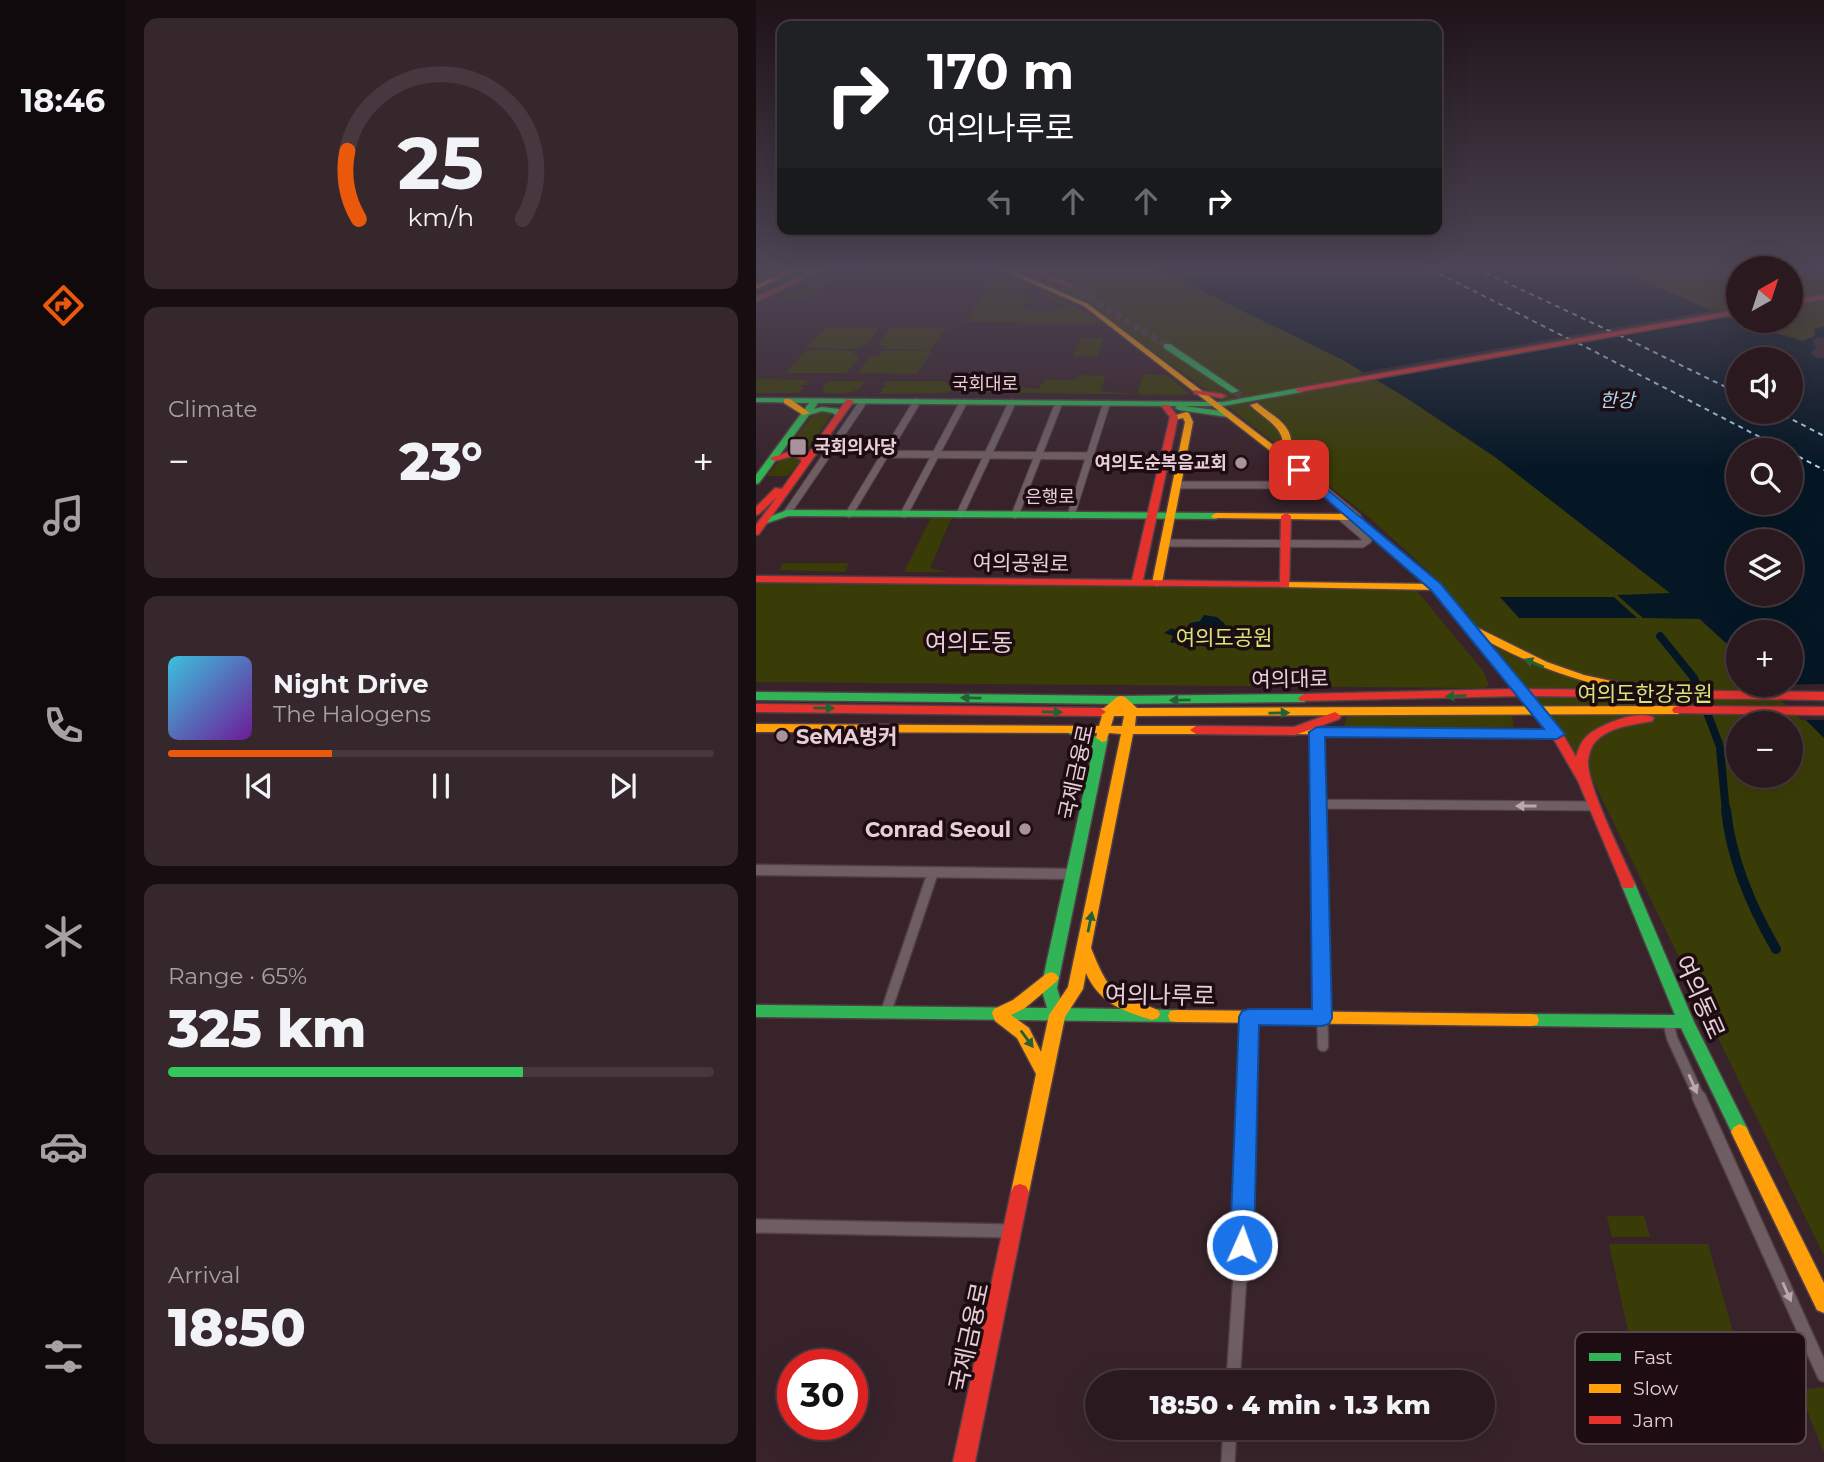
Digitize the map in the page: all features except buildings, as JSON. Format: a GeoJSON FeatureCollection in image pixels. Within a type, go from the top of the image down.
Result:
{"type":"FeatureCollection","features":[{"type":"Feature","properties":{"kind":"main road","name":"여의동로"},"geometry":{"type":"LineString","coordinates":[[1122,333],[1285,458],[1436,587],[1557,734],[1584,781],[1686,1021],[1824,1304]]}},
{"type":"Feature","properties":{"kind":"main road","name":"국회대로"},"geometry":{"type":"LineString","coordinates":[[756,400],[1144,403],[1172,409],[1225,412],[1223,404],[1250,397],[1611,333]]}},
{"type":"Feature","properties":{"kind":"main road"},"geometry":{"type":"LineString","coordinates":[[1167,346],[1250,397],[1285,430],[1285,458]]}},
{"type":"Feature","properties":{"kind":"main road"},"geometry":{"type":"LineString","coordinates":[[1137,583],[1172,409],[1192,396],[1192,389],[1250,397]]}},
{"type":"Feature","properties":{"kind":"main road"},"geometry":{"type":"LineString","coordinates":[[1189,422],[1199,416],[1235,408],[1250,397]]}},
{"type":"Feature","properties":{"kind":"main road"},"geometry":{"type":"LineString","coordinates":[[786,400],[803,409],[806,414]]}},
{"type":"Feature","properties":{"kind":"main road"},"geometry":{"type":"LineString","coordinates":[[756,489],[760,477],[815,401]]}},
{"type":"Feature","properties":{"kind":"main road"},"geometry":{"type":"LineString","coordinates":[[760,516],[774,506],[850,401]]}},
{"type":"Feature","properties":{"kind":"main road"},"geometry":{"type":"LineString","coordinates":[[806,414],[826,409],[836,411],[837,419]]}},
{"type":"Feature","properties":{"kind":"main road"},"geometry":{"type":"LineString","coordinates":[[1157,583],[1189,422],[1186,415],[1172,409]]}},
{"type":"Feature","properties":{"kind":"main road"},"geometry":{"type":"LineString","coordinates":[[837,419],[854,415]]}},
{"type":"Feature","properties":{"kind":"main road"},"geometry":{"type":"LineString","coordinates":[[774,458],[800,454],[806,457],[805,461]]}},
{"type":"Feature","properties":{"kind":"main road"},"geometry":{"type":"LineString","coordinates":[[756,532],[760,516],[794,476]]}},
{"type":"Feature","properties":{"kind":"main road"},"geometry":{"type":"LineString","coordinates":[[1156,498],[1165,503],[1175,492]]}},
{"type":"Feature","properties":{"kind":"main road"},"geometry":{"type":"LineString","coordinates":[[1327,517],[1336,512],[1338,502]]}},
{"type":"Feature","properties":{"kind":"main road"},"geometry":{"type":"LineString","coordinates":[[774,506],[787,513]]}},
{"type":"Feature","properties":{"kind":"main road"},"geometry":{"type":"LineString","coordinates":[[760,516],[787,513]]}},
{"type":"Feature","properties":{"kind":"main road","name":"은행로"},"geometry":{"type":"LineString","coordinates":[[787,513],[1357,517]]}},
{"type":"Feature","properties":{"kind":"main road"},"geometry":{"type":"LineString","coordinates":[[1285,585],[1286,516]]}},
{"type":"Feature","properties":{"kind":"main road"},"geometry":{"type":"LineString","coordinates":[[1148,533],[1161,531],[1166,538]]}},
{"type":"Feature","properties":{"kind":"main road","name":"여의공원로"},"geometry":{"type":"LineString","coordinates":[[756,579],[1436,587]]}},
{"type":"Feature","properties":{"kind":"main road"},"geometry":{"type":"LineString","coordinates":[[1470,627],[1521,658],[1601,688]]}},
{"type":"Feature","properties":{"kind":"main road","name":"여의대로"},"geometry":{"type":"LineString","coordinates":[[756,695],[1121,700],[1427,697],[1601,688],[1720,695],[1824,696]]}},
{"type":"Feature","properties":{"kind":"main road"},"geometry":{"type":"LineString","coordinates":[[1121,700],[1131,708],[1130,712]]}},
{"type":"Feature","properties":{"kind":"main road","name":"국제금융로"},"geometry":{"type":"LineString","coordinates":[[1057,1015],[1049,988],[1051,978],[1104,730],[1109,712],[1121,700]]}},
{"type":"Feature","properties":{"kind":"main road","name":"여의대로"},"geometry":{"type":"LineString","coordinates":[[756,708],[1109,712],[1537,709],[1740,711]]}},
{"type":"Feature","properties":{"kind":"main road","name":"여의대로"},"geometry":{"type":"LineString","coordinates":[[1295,731],[1346,711]]}},
{"type":"Feature","properties":{"kind":"main road","name":"여의대로"},"geometry":{"type":"LineString","coordinates":[[1803,711],[1824,711]]}},
{"type":"Feature","properties":{"kind":"main road","name":"국제금융로"},"geometry":{"type":"LineString","coordinates":[[964,1462],[1057,1015],[1075,989],[1130,712]]}},
{"type":"Feature","properties":{"kind":"main road"},"geometry":{"type":"LineString","coordinates":[[1584,781],[1581,756],[1601,732],[1618,723],[1726,712]]}},
{"type":"Feature","properties":{"kind":"main road","name":"여의대로"},"geometry":{"type":"LineString","coordinates":[[756,728],[1557,734]]}},
{"type":"Feature","properties":{"kind":"main road"},"geometry":{"type":"LineString","coordinates":[[1072,730],[1092,739],[1100,749]]}},
{"type":"Feature","properties":{"kind":"main road"},"geometry":{"type":"LineString","coordinates":[[1084,948],[1100,990],[1117,1001],[1129,1003],[1156,1016]]}},
{"type":"Feature","properties":{"kind":"main road"},"geometry":{"type":"LineString","coordinates":[[997,1015],[1019,1004],[1051,978]]}},
{"type":"Feature","properties":{"kind":"main road","name":"여의나루로"},"geometry":{"type":"LineString","coordinates":[[756,1011],[1686,1021]]}},
{"type":"Feature","properties":{"kind":"main road"},"geometry":{"type":"LineString","coordinates":[[997,1015],[1010,1021],[1028,1037],[1045,1074]]}},
{"type":"Feature","properties":{"kind":"street"},"geometry":{"type":"LineString","coordinates":[[787,513],[864,401]]}},
{"type":"Feature","properties":{"kind":"street"},"geometry":{"type":"LineString","coordinates":[[849,513],[917,401]]}},
{"type":"Feature","properties":{"kind":"street"},"geometry":{"type":"LineString","coordinates":[[904,514],[964,402]]}},
{"type":"Feature","properties":{"kind":"street"},"geometry":{"type":"LineString","coordinates":[[960,514],[1012,402]]}},
{"type":"Feature","properties":{"kind":"street"},"geometry":{"type":"LineString","coordinates":[[1015,515],[1059,402]]}},
{"type":"Feature","properties":{"kind":"street"},"geometry":{"type":"LineString","coordinates":[[1071,515],[1107,403]]}},
{"type":"Feature","properties":{"kind":"street"},"geometry":{"type":"LineString","coordinates":[[885,454],[1090,456]]}},
{"type":"Feature","properties":{"kind":"street"},"geometry":{"type":"LineString","coordinates":[[1175,492],[1318,485]]}},
{"type":"Feature","properties":{"kind":"street"},"geometry":{"type":"LineString","coordinates":[[1166,538],[1285,544],[1362,544],[1368,540],[1341,517]]}},
{"type":"Feature","properties":{"kind":"street"},"geometry":{"type":"LineString","coordinates":[[1317,732],[1323,1046]]}},
{"type":"Feature","properties":{"kind":"street"},"geometry":{"type":"LineString","coordinates":[[1318,804],[1594,806]]}},
{"type":"Feature","properties":{"kind":"street"},"geometry":{"type":"LineString","coordinates":[[756,870],[1074,874]]}},
{"type":"Feature","properties":{"kind":"street"},"geometry":{"type":"LineString","coordinates":[[886,1012],[933,872]]}},
{"type":"Feature","properties":{"kind":"street"},"geometry":{"type":"LineString","coordinates":[[1234,1370],[1242,1245],[1249,1017]]}},
{"type":"Feature","properties":{"kind":"street"},"geometry":{"type":"LineString","coordinates":[[1668,1021],[1672,1038],[1805,1332]]}},
{"type":"Feature","properties":{"kind":"street"},"geometry":{"type":"LineString","coordinates":[[756,1226],[1013,1231]]}},
{"type":"Feature","properties":{"kind":"street"},"geometry":{"type":"LineString","coordinates":[[1806,1335],[1824,1375]]}},
{"type":"Feature","properties":{"kind":"street"},"geometry":{"type":"LineString","coordinates":[[1228,1462],[1229,1440]]}},
{"type":"Feature","properties":{"kind":"green space"},"geometry":{"type":"Polygon","coordinates":[[[820,333],[875,333],[868,344],[855,349],[806,348],[820,333]]]}},
{"type":"Feature","properties":{"kind":"green space"},"geometry":{"type":"Polygon","coordinates":[[[886,333],[943,333],[930,350],[884,349],[885,346],[878,345],[886,333]]]}},
{"type":"Feature","properties":{"kind":"green space","name":"여의도한강공원"},"geometry":{"type":"Polygon","coordinates":[[[1128,333],[1288,333],[1341,359],[1417,404],[1495,457],[1671,594],[1726,643],[1726,697],[1783,697],[1797,711],[1726,711],[1726,788],[1803,788],[1803,717],[1824,738],[1824,1256],[1588,770],[1437,579],[1370,518],[1207,390],[1128,333]]]}},
{"type":"Feature","properties":{"kind":"green space"},"geometry":{"type":"Polygon","coordinates":[[[1775,333],[1816,333],[1803,341],[1775,333]]]}},
{"type":"Feature","properties":{"kind":"green space"},"geometry":{"type":"Polygon","coordinates":[[[1081,338],[1104,338],[1097,357],[1073,356],[1081,338]]]}},
{"type":"Feature","properties":{"kind":"green space"},"geometry":{"type":"Polygon","coordinates":[[[808,350],[854,351],[853,354],[860,356],[846,373],[786,373],[808,350]]]}},
{"type":"Feature","properties":{"kind":"green space"},"geometry":{"type":"Polygon","coordinates":[[[883,351],[931,352],[917,374],[858,373],[870,356],[879,355],[883,351]]]}},
{"type":"Feature","properties":{"kind":"green space"},"geometry":{"type":"Polygon","coordinates":[[[1144,374],[1167,375],[1189,393],[1185,395],[958,392],[975,381],[1038,389],[1045,380],[1076,380],[1078,375],[1105,376],[1101,391],[1137,394],[1144,374]]]}},
{"type":"Feature","properties":{"kind":"green space"},"geometry":{"type":"Polygon","coordinates":[[[756,379],[809,380],[805,385],[797,386],[804,387],[798,393],[756,393],[756,379]]]}},
{"type":"Feature","properties":{"kind":"green space"},"geometry":{"type":"Polygon","coordinates":[[[829,381],[865,382],[852,392],[824,393],[823,387],[829,381]]]}},
{"type":"Feature","properties":{"kind":"green space"},"geometry":{"type":"Polygon","coordinates":[[[888,381],[944,381],[952,390],[947,393],[877,394],[883,390],[881,388],[887,387],[882,384],[888,381]]]}},
{"type":"Feature","properties":{"kind":"green space"},"geometry":{"type":"Polygon","coordinates":[[[819,410],[833,413],[809,447],[797,444],[788,447],[814,413],[819,410]]]}},
{"type":"Feature","properties":{"kind":"green space"},"geometry":{"type":"Polygon","coordinates":[[[800,455],[802,460],[788,476],[767,476],[783,456],[800,455]]]}},
{"type":"Feature","properties":{"kind":"green space"},"geometry":{"type":"Polygon","coordinates":[[[931,517],[952,517],[930,568],[949,572],[904,572],[931,517]]]}},
{"type":"Feature","properties":{"kind":"green space"},"geometry":{"type":"Polygon","coordinates":[[[783,563],[849,563],[845,572],[779,570],[783,563]]]}},
{"type":"Feature","properties":{"kind":"green space","name":"여의도공원"},"geometry":{"type":"Polygon","coordinates":[[[756,582],[1412,589],[1417,591],[1483,671],[1489,685],[1485,688],[756,682],[756,582]]]}},
{"type":"Feature","properties":{"kind":"green space"},"geometry":{"type":"Polygon","coordinates":[[[1512,716],[1514,727],[1344,727],[1346,718],[1512,716]]]}},
{"type":"Feature","properties":{"kind":"green space"},"geometry":{"type":"Polygon","coordinates":[[[1607,1216],[1644,1216],[1650,1237],[1612,1237],[1607,1216]]]}},
{"type":"Feature","properties":{"kind":"green space"},"geometry":{"type":"Polygon","coordinates":[[[1609,1244],[1708,1244],[1733,1332],[1628,1332],[1609,1244]]]}},
{"type":"Feature","properties":{"kind":"green space"},"geometry":{"type":"Polygon","coordinates":[[[1824,1387],[1824,1453],[1806,1408],[1806,1389],[1824,1387]]]}},
{"type":"Feature","properties":{"kind":"water","name":"한강"},"geometry":{"type":"Polygon","coordinates":[[[1288,333],[1775,333],[1803,341],[1815,336],[1815,333],[1824,333],[1824,337],[1812,339],[1816,348],[1810,353],[1816,358],[1824,358],[1824,738],[1803,717],[1803,711],[1797,711],[1783,697],[1803,697],[1803,620],[1726,620],[1726,643],[1700,619],[1643,618],[1617,595],[1670,593],[1495,457],[1405,397],[1341,359],[1288,333]]]}},
{"type":"Feature","properties":{"kind":"water"},"geometry":{"type":"Polygon","coordinates":[[[1500,597],[1614,597],[1637,618],[1519,618],[1500,597]]]}},
{"type":"Feature","properties":{"kind":"water"},"geometry":{"type":"Polygon","coordinates":[[[1204,615],[1217,617],[1225,624],[1225,644],[1212,650],[1201,645],[1185,648],[1180,642],[1170,643],[1173,636],[1164,633],[1172,628],[1176,631],[1186,629],[1190,623],[1200,621],[1204,615]]]}},
{"type":"Feature","properties":{"kind":"pier"},"geometry":{"type":"Polygon","coordinates":[[[1584,333],[1636,333],[1371,381],[1358,373],[1584,333]]]}},
{"type":"Feature","properties":{"kind":"pier"},"geometry":{"type":"Polygon","coordinates":[[[1803,684],[1824,684],[1824,720],[1803,720],[1803,711],[1792,711],[1778,697],[1803,697],[1803,684]]]}},
{"type":"Feature","properties":{"kind":"waterway"},"geometry":{"type":"LineString","coordinates":[[1660,636],[1694,678],[1719,744]]}},
{"type":"Feature","properties":{"kind":"waterway"},"geometry":{"type":"LineString","coordinates":[[1720,748],[1726,812]]}},
{"type":"Feature","properties":{"kind":"waterway"},"geometry":{"type":"LineString","coordinates":[[1726,810],[1744,882],[1776,949]]}},
{"type":"Feature","properties":{"kind":"ferry route"},"geometry":{"type":"LineString","coordinates":[[1558,333],[1573,341]]}},
{"type":"Feature","properties":{"kind":"ferry route"},"geometry":{"type":"LineString","coordinates":[[1619,335],[1726,387]]}},
{"type":"Feature","properties":{"kind":"ferry route"},"geometry":{"type":"LineString","coordinates":[[1578,343],[1762,438]]}},
{"type":"Feature","properties":{"kind":"ferry route"},"geometry":{"type":"LineString","coordinates":[[1801,424],[1824,436]]}},
{"type":"Feature","properties":{"kind":"ferry route"},"geometry":{"type":"LineString","coordinates":[[1803,459],[1824,470]]}},
{"type":"Feature","properties":{"kind":"tunnel"},"geometry":{"type":"LineString","coordinates":[[1147,333],[1167,346]]}},
{"type":"Feature","properties":{"kind":"tunnel"},"geometry":{"type":"LineString","coordinates":[[1235,391],[1254,405]]}},
{"type":"Feature","properties":{"kind":"traffic: fast"},"geometry":{"type":"LineString","coordinates":[[1167,346],[1235,391]]}},
{"type":"Feature","properties":{"kind":"traffic: fast"},"geometry":{"type":"LineString","coordinates":[[756,400],[1223,404],[1299,390]]}},
{"type":"Feature","properties":{"kind":"traffic: fast"},"geometry":{"type":"LineString","coordinates":[[756,481],[815,401]]}},
{"type":"Feature","properties":{"kind":"traffic: fast"},"geometry":{"type":"LineString","coordinates":[[1179,408],[1227,414]]}},
{"type":"Feature","properties":{"kind":"traffic: fast"},"geometry":{"type":"LineString","coordinates":[[806,413],[822,409],[836,411],[839,416]]}},
{"type":"Feature","properties":{"kind":"traffic: fast"},"geometry":{"type":"LineString","coordinates":[[764,521],[787,513],[1216,516]]}},
{"type":"Feature","properties":{"kind":"traffic: fast"},"geometry":{"type":"LineString","coordinates":[[756,696],[1121,700],[1304,698]]}},
{"type":"Feature","properties":{"kind":"traffic: fast"},"geometry":{"type":"LineString","coordinates":[[1072,730],[1092,739],[1100,749]]}},
{"type":"Feature","properties":{"kind":"traffic: fast"},"geometry":{"type":"LineString","coordinates":[[1057,1015],[1049,988],[1102,738]]}},
{"type":"Feature","properties":{"kind":"traffic: fast"},"geometry":{"type":"LineString","coordinates":[[1628,884],[1686,1022],[1740,1132]]}},
{"type":"Feature","properties":{"kind":"traffic: fast"},"geometry":{"type":"LineString","coordinates":[[756,1011],[1176,1016]]}},
{"type":"Feature","properties":{"kind":"traffic: fast"},"geometry":{"type":"LineString","coordinates":[[1531,1020],[1686,1022]]}},
{"type":"Feature","properties":{"kind":"traffic: slow"},"geometry":{"type":"LineString","coordinates":[[1123,333],[1285,458],[1357,519]]}},
{"type":"Feature","properties":{"kind":"traffic: slow"},"geometry":{"type":"LineString","coordinates":[[787,401],[806,413]]}},
{"type":"Feature","properties":{"kind":"traffic: slow"},"geometry":{"type":"LineString","coordinates":[[1254,405],[1285,430],[1288,446],[1285,458]]}},
{"type":"Feature","properties":{"kind":"traffic: slow"},"geometry":{"type":"LineString","coordinates":[[1157,583],[1189,422],[1186,415],[1174,417]]}},
{"type":"Feature","properties":{"kind":"traffic: slow"},"geometry":{"type":"LineString","coordinates":[[1216,516],[1357,517]]}},
{"type":"Feature","properties":{"kind":"traffic: slow"},"geometry":{"type":"LineString","coordinates":[[1285,585],[1436,587]]}},
{"type":"Feature","properties":{"kind":"traffic: slow"},"geometry":{"type":"LineString","coordinates":[[1470,627],[1542,664],[1621,686]]}},
{"type":"Feature","properties":{"kind":"traffic: slow"},"geometry":{"type":"LineString","coordinates":[[1020,1192],[1057,1015],[1075,989],[1128,730],[1131,708],[1121,700],[1110,709],[1102,738]]}},
{"type":"Feature","properties":{"kind":"traffic: slow"},"geometry":{"type":"LineString","coordinates":[[1100,712],[1678,710]]}},
{"type":"Feature","properties":{"kind":"traffic: slow"},"geometry":{"type":"LineString","coordinates":[[756,728],[1196,730]]}},
{"type":"Feature","properties":{"kind":"traffic: slow"},"geometry":{"type":"LineString","coordinates":[[1295,731],[1557,734]]}},
{"type":"Feature","properties":{"kind":"traffic: slow"},"geometry":{"type":"LineString","coordinates":[[1084,949],[1096,979],[1107,993],[1152,1014]]}},
{"type":"Feature","properties":{"kind":"traffic: slow"},"geometry":{"type":"LineString","coordinates":[[1000,1013],[1019,1004],[1051,978]]}},
{"type":"Feature","properties":{"kind":"traffic: slow"},"geometry":{"type":"LineString","coordinates":[[1001,1016],[1023,1033],[1045,1074]]}},
{"type":"Feature","properties":{"kind":"traffic: slow"},"geometry":{"type":"LineString","coordinates":[[1176,1016],[1531,1020]]}},
{"type":"Feature","properties":{"kind":"traffic: slow"},"geometry":{"type":"LineString","coordinates":[[1740,1132],[1824,1303]]}},
{"type":"Feature","properties":{"kind":"traffic: jam"},"geometry":{"type":"LineString","coordinates":[[1299,390],[1619,333]]}},
{"type":"Feature","properties":{"kind":"traffic: jam"},"geometry":{"type":"LineString","coordinates":[[1197,392],[1222,396]]}},
{"type":"Feature","properties":{"kind":"traffic: jam"},"geometry":{"type":"LineString","coordinates":[[756,532],[850,401]]}},
{"type":"Feature","properties":{"kind":"traffic: jam"},"geometry":{"type":"LineString","coordinates":[[1137,583],[1174,417],[1166,407]]}},
{"type":"Feature","properties":{"kind":"traffic: jam"},"geometry":{"type":"LineString","coordinates":[[774,458],[794,453],[806,458],[805,461]]}},
{"type":"Feature","properties":{"kind":"traffic: jam"},"geometry":{"type":"LineString","coordinates":[[756,512],[778,490]]}},
{"type":"Feature","properties":{"kind":"traffic: jam"},"geometry":{"type":"LineString","coordinates":[[1285,585],[1286,516]]}},
{"type":"Feature","properties":{"kind":"traffic: jam"},"geometry":{"type":"LineString","coordinates":[[1357,519],[1436,587],[1557,734],[1584,781],[1628,884]]}},
{"type":"Feature","properties":{"kind":"traffic: jam"},"geometry":{"type":"LineString","coordinates":[[756,579],[1285,585]]}},
{"type":"Feature","properties":{"kind":"traffic: jam"},"geometry":{"type":"LineString","coordinates":[[1304,698],[1555,692],[1824,696]]}},
{"type":"Feature","properties":{"kind":"traffic: jam"},"geometry":{"type":"LineString","coordinates":[[756,708],[1100,712]]}},
{"type":"Feature","properties":{"kind":"traffic: jam"},"geometry":{"type":"LineString","coordinates":[[1678,710],[1824,711]]}},
{"type":"Feature","properties":{"kind":"traffic: jam"},"geometry":{"type":"LineString","coordinates":[[1196,730],[1295,731],[1335,716]]}},
{"type":"Feature","properties":{"kind":"traffic: jam"},"geometry":{"type":"LineString","coordinates":[[1584,781],[1582,759],[1590,740],[1617,724],[1648,718]]}},
{"type":"Feature","properties":{"kind":"traffic: jam"},"geometry":{"type":"LineString","coordinates":[[964,1462],[1020,1192]]}},
{"type":"Feature","properties":{"kind":"place","name":"국회의사당"},"geometry":{"type":"Point","coordinates":[798,447]}},
{"type":"Feature","properties":{"kind":"place","name":"여의도순복음교회"},"geometry":{"type":"Point","coordinates":[1241,463]}},
{"type":"Feature","properties":{"kind":"place","name":"SeMA벙커"},"geometry":{"type":"Point","coordinates":[782,736]}},
{"type":"Feature","properties":{"kind":"place","name":"Conrad Seoul"},"geometry":{"type":"Point","coordinates":[1025,829]}},
{"type":"Feature","properties":{"kind":"district","name":"여의도동"},"geometry":{"type":"Point","coordinates":[969,642]}},
{"type":"Feature","properties":{"kind":"route"},"geometry":{"type":"LineString","coordinates":[[1242,1245],[1249,1017],[1322,1018],[1317,732],[1557,734],[1436,587],[1374,531],[1299,470]]}}]}
